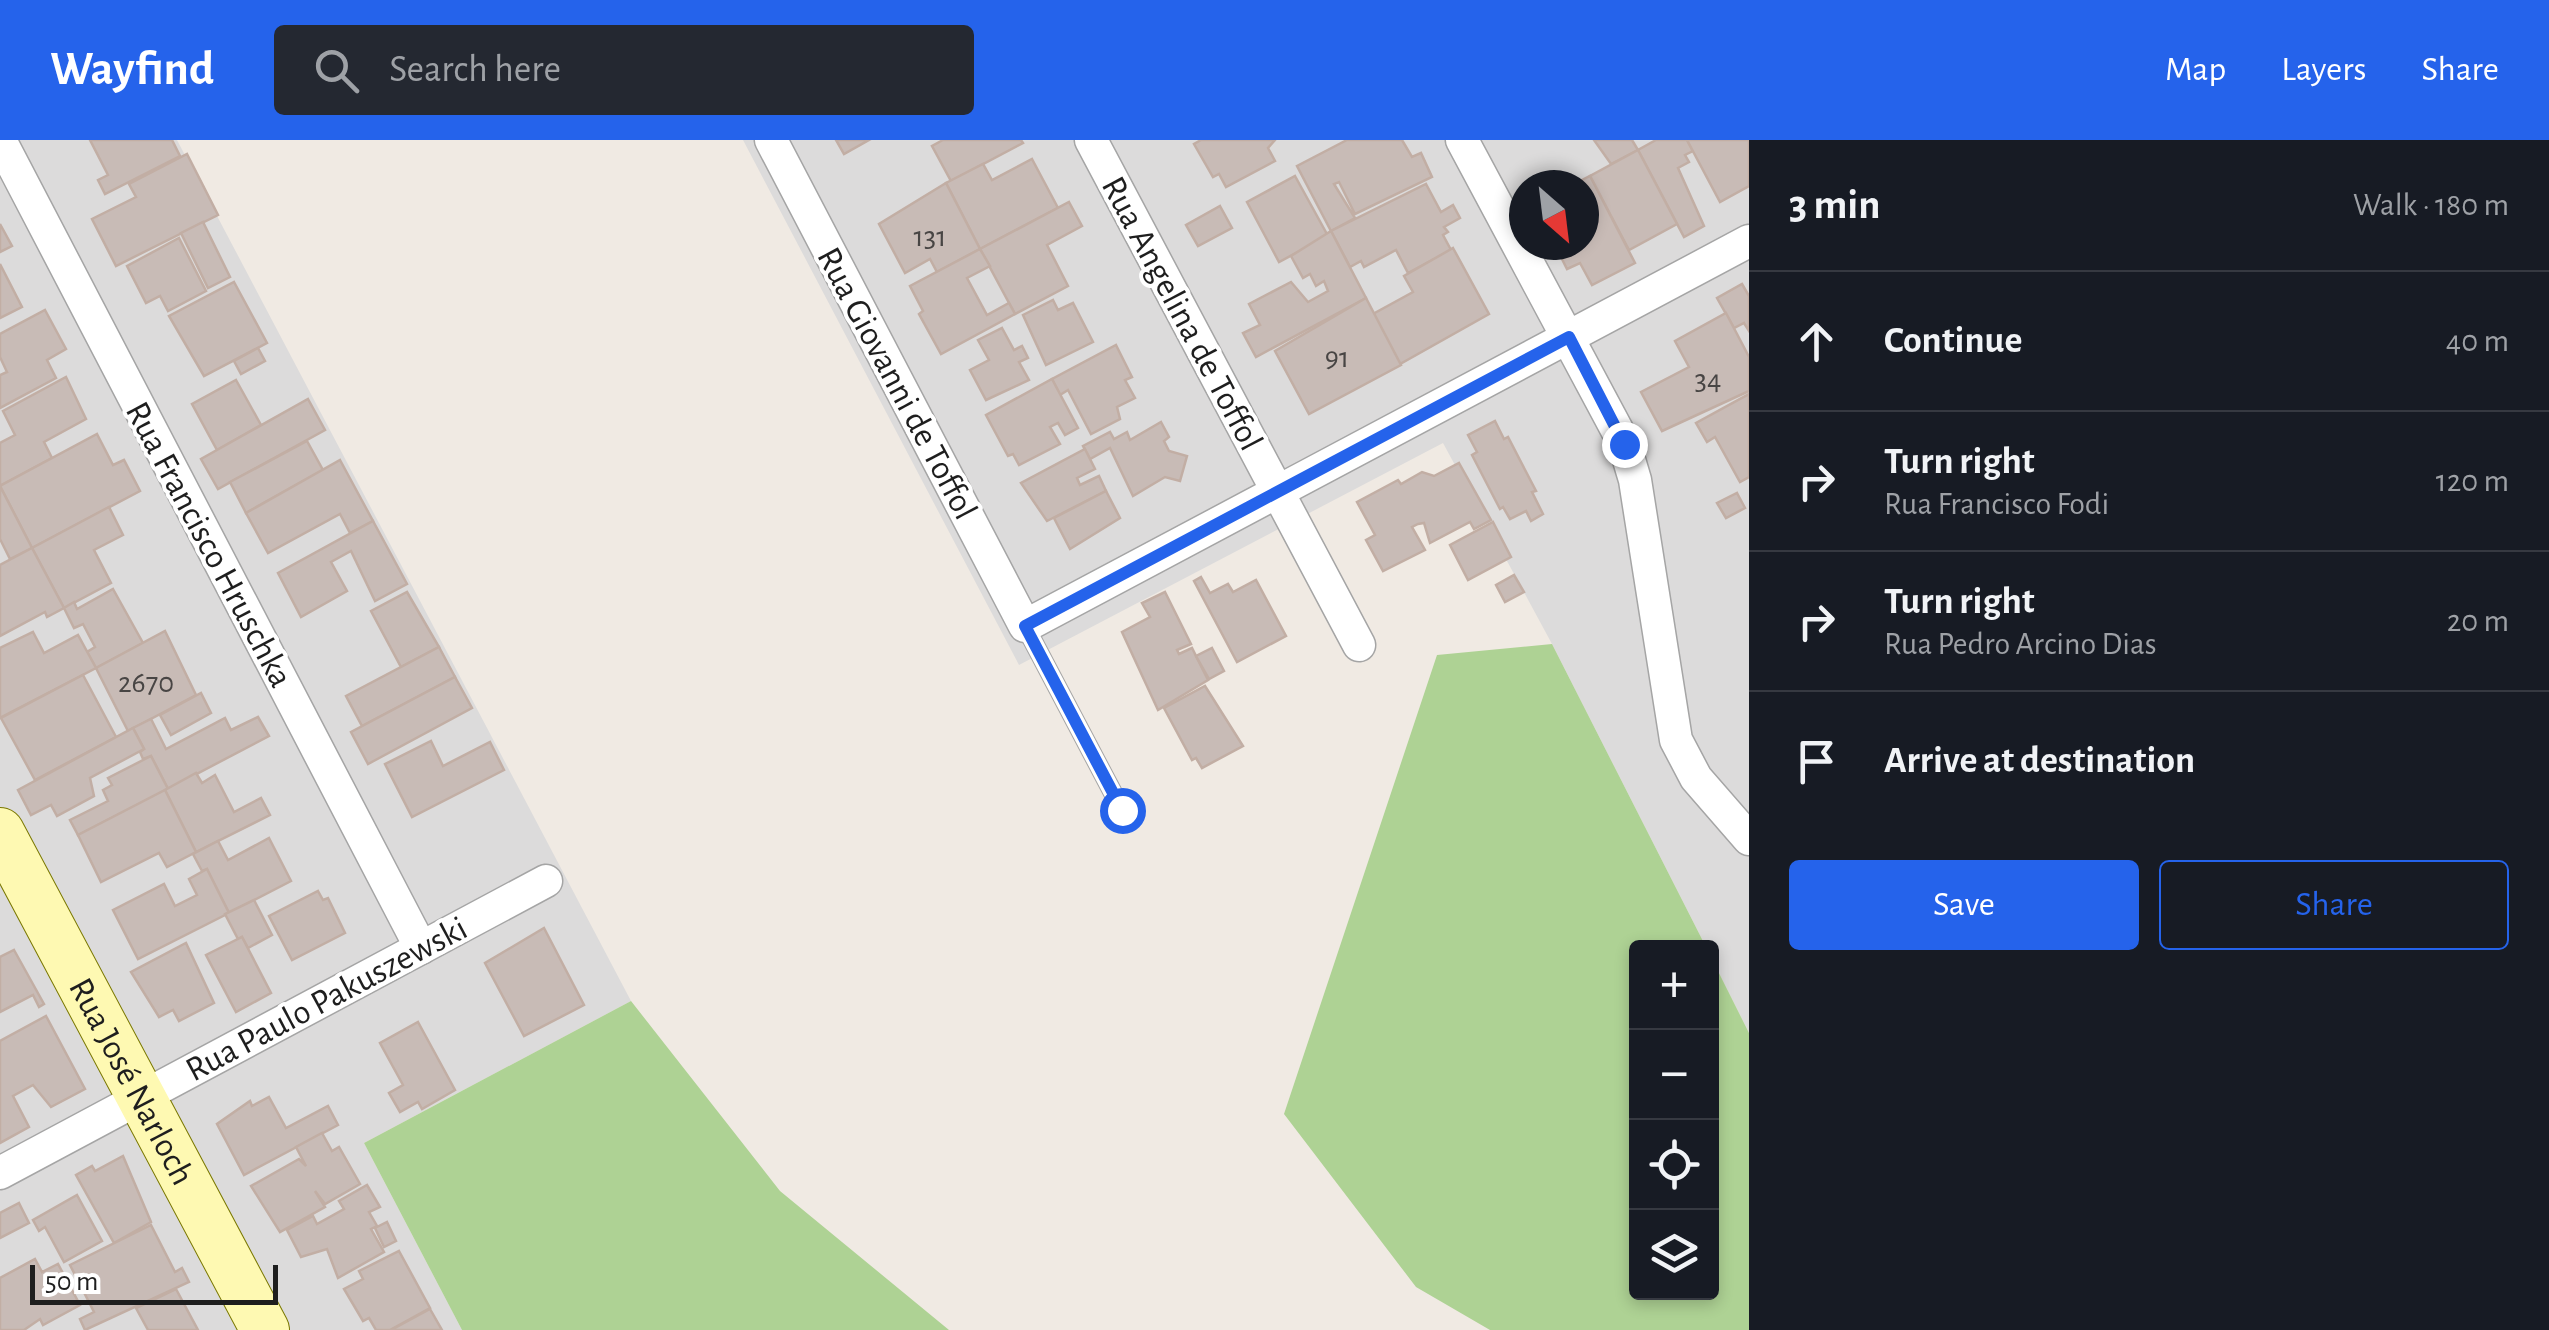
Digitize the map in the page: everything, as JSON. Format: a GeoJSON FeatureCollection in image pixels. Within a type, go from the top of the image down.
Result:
{"type":"FeatureCollection","features":[{"type":"Feature","properties":{"kind":"main road","name":"Rua José Narloch"},"geometry":{"type":"LineString","coordinates":[[0,832],[265,1330]]}},
{"type":"Feature","properties":{"kind":"street","name":"Rua Francisco Hruschka"},"geometry":{"type":"LineString","coordinates":[[0,140],[421,948]]}},
{"type":"Feature","properties":{"kind":"street","name":"Rua Giovanni de Toffol"},"geometry":{"type":"LineString","coordinates":[[771,140],[1025,626]]}},
{"type":"Feature","properties":{"kind":"street","name":"Rua Angelina de Toffol"},"geometry":{"type":"LineString","coordinates":[[1091,140],[1359,644]]}},
{"type":"Feature","properties":{"kind":"street"},"geometry":{"type":"LineString","coordinates":[[1462,140],[1624,444],[1635,480],[1676,740],[1696,778],[1749,839]]}},
{"type":"Feature","properties":{"kind":"street"},"geometry":{"type":"LineString","coordinates":[[1025,626],[1749,241]]}},
{"type":"Feature","properties":{"kind":"street","name":"Rua Paulo Pakuszewski"},"geometry":{"type":"LineString","coordinates":[[0,1174],[546,881]]}},
{"type":"Feature","properties":{"kind":"lane"},"geometry":{"type":"LineString","coordinates":[[1025,626],[1122,810]]}},
{"type":"Feature","properties":{"kind":"shaded area"},"geometry":{"type":"Polygon","coordinates":[[[0,140],[177,140],[631,1001],[364,1143],[462,1330],[0,1330],[0,140]]]}},
{"type":"Feature","properties":{"kind":"shaded area"},"geometry":{"type":"Polygon","coordinates":[[[743,140],[1749,140],[1749,1033],[1719,973],[1719,940],[1702,940],[1552,644],[1443,443],[1019,665],[743,140]]]}},
{"type":"Feature","properties":{"kind":"green space"},"geometry":{"type":"Polygon","coordinates":[[[1552,644],[1702,940],[1629,940],[1629,1300],[1719,1300],[1719,973],[1749,1033],[1749,1330],[1490,1330],[1416,1287],[1284,1114],[1437,655],[1552,644]]]}},
{"type":"Feature","properties":{"kind":"green space"},"geometry":{"type":"Polygon","coordinates":[[[631,1001],[780,1191],[949,1330],[462,1330],[364,1143],[631,1001]]]}},
{"type":"Feature","properties":{"kind":"building"},"geometry":{"type":"Polygon","coordinates":[[[90,140],[172,140],[180,156],[105,194],[98,180],[108,175],[90,140]]]}},
{"type":"Feature","properties":{"kind":"building"},"geometry":{"type":"Polygon","coordinates":[[[836,140],[869,140],[844,154],[836,140]]]}},
{"type":"Feature","properties":{"kind":"building"},"geometry":{"type":"Polygon","coordinates":[[[943,140],[1023,143],[951,181],[932,146],[943,140]]]}},
{"type":"Feature","properties":{"kind":"building"},"geometry":{"type":"Polygon","coordinates":[[[1201,140],[1275,140],[1268,148],[1275,161],[1226,187],[1219,174],[1213,177],[1194,144],[1201,140]]]}},
{"type":"Feature","properties":{"kind":"building"},"geometry":{"type":"Polygon","coordinates":[[[1347,140],[1402,140],[1412,157],[1421,153],[1432,177],[1355,214],[1339,182],[1334,184],[1355,218],[1331,231],[1297,166],[1347,140]]]}},
{"type":"Feature","properties":{"kind":"building"},"geometry":{"type":"Polygon","coordinates":[[[1594,140],[1632,140],[1638,150],[1611,164],[1594,140]]]}},
{"type":"Feature","properties":{"kind":"building"},"geometry":{"type":"Polygon","coordinates":[[[1656,140],[1687,140],[1693,151],[1685,155],[1689,162],[1678,168],[1704,226],[1684,237],[1638,150],[1656,140]]]}},
{"type":"Feature","properties":{"kind":"building"},"geometry":{"type":"Polygon","coordinates":[[[1687,140],[1749,140],[1749,186],[1720,202],[1687,140]]]}},
{"type":"Feature","properties":{"kind":"building"},"geometry":{"type":"Polygon","coordinates":[[[1638,150],[1677,224],[1629,250],[1599,193],[1599,171],[1638,150]]]}},
{"type":"Feature","properties":{"kind":"building"},"geometry":{"type":"Polygon","coordinates":[[[187,154],[218,215],[116,266],[92,219],[136,197],[129,184],[187,154]]]}},
{"type":"Feature","properties":{"kind":"building"},"geometry":{"type":"Polygon","coordinates":[[[1032,159],[1058,208],[980,249],[946,183],[983,164],[992,180],[1032,159]]]}},
{"type":"Feature","properties":{"kind":"building"},"geometry":{"type":"Polygon","coordinates":[[[1295,176],[1328,236],[1279,262],[1247,202],[1295,176]]]}},
{"type":"Feature","properties":{"kind":"building"},"geometry":{"type":"Polygon","coordinates":[[[946,183],[980,249],[937,272],[930,259],[905,273],[879,224],[946,183]]]}},
{"type":"Feature","properties":{"kind":"building"},"geometry":{"type":"Polygon","coordinates":[[[1426,184],[1441,212],[1453,205],[1460,218],[1444,227],[1448,232],[1443,235],[1451,250],[1408,273],[1396,250],[1364,267],[1361,261],[1350,267],[1331,231],[1426,184]]]}},
{"type":"Feature","properties":{"kind":"building"},"geometry":{"type":"Polygon","coordinates":[[[1599,193],[1635,263],[1592,285],[1580,263],[1567,269],[1562,260],[1599,260],[1599,193]]]}},
{"type":"Feature","properties":{"kind":"building"},"geometry":{"type":"Polygon","coordinates":[[[1069,202],[1082,226],[1047,245],[1068,286],[1015,314],[980,249],[1069,202]]]}},
{"type":"Feature","properties":{"kind":"building"},"geometry":{"type":"Polygon","coordinates":[[[1220,206],[1232,228],[1198,246],[1186,225],[1220,206]]]}},
{"type":"Feature","properties":{"kind":"building"},"geometry":{"type":"Polygon","coordinates":[[[203,222],[230,277],[208,288],[181,233],[203,222]]]}},
{"type":"Feature","properties":{"kind":"building"},"geometry":{"type":"Polygon","coordinates":[[[0,224],[12,246],[0,252],[0,224]]]}},
{"type":"Feature","properties":{"kind":"building"},"geometry":{"type":"Polygon","coordinates":[[[1331,231],[1366,298],[1256,357],[1243,333],[1260,325],[1249,304],[1291,282],[1308,302],[1328,291],[1324,281],[1316,286],[1310,274],[1303,278],[1291,256],[1331,231]]]}},
{"type":"Feature","properties":{"kind":"building"},"geometry":{"type":"Polygon","coordinates":[[[179,238],[206,291],[168,311],[160,296],[146,303],[127,266],[179,238]]]}},
{"type":"Feature","properties":{"kind":"building"},"geometry":{"type":"Polygon","coordinates":[[[1453,248],[1489,314],[1400,364],[1373,314],[1413,292],[1404,276],[1453,248]]]}},
{"type":"Feature","properties":{"kind":"building"},"geometry":{"type":"Polygon","coordinates":[[[980,249],[990,266],[967,278],[987,315],[1009,303],[1015,314],[941,354],[919,314],[923,311],[910,286],[980,249]]]}},
{"type":"Feature","properties":{"kind":"building"},"geometry":{"type":"Polygon","coordinates":[[[0,264],[22,307],[0,318],[0,264]]]}},
{"type":"Feature","properties":{"kind":"building"},"geometry":{"type":"Polygon","coordinates":[[[234,282],[267,343],[204,376],[169,316],[234,282]]]}},
{"type":"Feature","properties":{"kind":"building"},"geometry":{"type":"Polygon","coordinates":[[[1742,284],[1749,296],[1749,331],[1744,323],[1734,328],[1717,298],[1742,284]]]}},
{"type":"Feature","properties":{"kind":"building"},"geometry":{"type":"Polygon","coordinates":[[[1366,298],[1401,365],[1309,414],[1275,351],[1366,298]]]}},
{"type":"Feature","properties":{"kind":"building"},"geometry":{"type":"Polygon","coordinates":[[[1053,300],[1058,310],[1073,303],[1093,342],[1046,365],[1023,315],[1053,300]]]}},
{"type":"Feature","properties":{"kind":"building"},"geometry":{"type":"Polygon","coordinates":[[[45,310],[66,349],[47,360],[56,378],[0,408],[0,375],[7,372],[0,357],[0,334],[45,310]]]}},
{"type":"Feature","properties":{"kind":"building"},"geometry":{"type":"Polygon","coordinates":[[[1726,313],[1749,357],[1749,391],[1662,431],[1641,392],[1689,367],[1675,341],[1726,313]]]}},
{"type":"Feature","properties":{"kind":"building"},"geometry":{"type":"Polygon","coordinates":[[[1002,328],[1014,350],[1022,346],[1028,358],[1019,362],[1029,380],[986,400],[970,370],[989,360],[978,340],[1002,328]]]}},
{"type":"Feature","properties":{"kind":"building"},"geometry":{"type":"Polygon","coordinates":[[[1116,345],[1132,377],[1125,380],[1135,398],[1117,407],[1120,419],[1091,434],[1068,390],[1060,395],[1052,379],[1116,345]]]}},
{"type":"Feature","properties":{"kind":"building"},"geometry":{"type":"Polygon","coordinates":[[[258,348],[265,361],[241,374],[234,361],[258,348]]]}},
{"type":"Feature","properties":{"kind":"building"},"geometry":{"type":"Polygon","coordinates":[[[66,377],[86,419],[44,442],[52,458],[0,486],[0,443],[15,435],[3,411],[66,377]]]}},
{"type":"Feature","properties":{"kind":"building"},"geometry":{"type":"Polygon","coordinates":[[[1052,379],[1078,428],[1065,435],[1058,423],[1050,427],[1060,444],[1019,465],[1013,454],[1008,456],[986,415],[1052,379]]]}},
{"type":"Feature","properties":{"kind":"building"},"geometry":{"type":"Polygon","coordinates":[[[236,380],[261,425],[217,450],[192,404],[236,380]]]}},
{"type":"Feature","properties":{"kind":"building"},"geometry":{"type":"Polygon","coordinates":[[[1749,394],[1749,477],[1740,482],[1715,437],[1707,442],[1696,423],[1749,394]]]}},
{"type":"Feature","properties":{"kind":"building"},"geometry":{"type":"Polygon","coordinates":[[[308,399],[325,430],[218,489],[201,459],[308,399]]]}},
{"type":"Feature","properties":{"kind":"building"},"geometry":{"type":"Polygon","coordinates":[[[1495,421],[1504,439],[1508,437],[1536,491],[1532,492],[1543,514],[1531,521],[1526,511],[1510,519],[1503,507],[1500,509],[1472,455],[1477,452],[1468,435],[1495,421]]]}},
{"type":"Feature","properties":{"kind":"building"},"geometry":{"type":"Polygon","coordinates":[[[1161,422],[1169,437],[1164,441],[1169,451],[1187,456],[1180,481],[1165,477],[1133,496],[1110,448],[1090,459],[1083,446],[1110,432],[1114,439],[1127,432],[1130,440],[1161,422]]]}},
{"type":"Feature","properties":{"kind":"building"},"geometry":{"type":"Polygon","coordinates":[[[97,434],[113,465],[124,460],[140,491],[32,548],[0,486],[97,434]]]}},
{"type":"Feature","properties":{"kind":"building"},"geometry":{"type":"Polygon","coordinates":[[[307,441],[323,470],[246,513],[230,482],[307,441]]]}},
{"type":"Feature","properties":{"kind":"building"},"geometry":{"type":"Polygon","coordinates":[[[1085,449],[1095,469],[1077,478],[1080,485],[1099,476],[1106,491],[1047,521],[1021,483],[1085,449]]]}},
{"type":"Feature","properties":{"kind":"building"},"geometry":{"type":"Polygon","coordinates":[[[340,460],[373,521],[350,533],[340,514],[268,553],[246,513],[340,460]]]}},
{"type":"Feature","properties":{"kind":"building"},"geometry":{"type":"Polygon","coordinates":[[[1459,463],[1491,520],[1474,529],[1470,522],[1430,543],[1424,523],[1418,524],[1412,527],[1425,550],[1383,571],[1366,540],[1375,535],[1357,502],[1398,480],[1401,484],[1422,472],[1434,476],[1459,463]]]}},
{"type":"Feature","properties":{"kind":"building"},"geometry":{"type":"Polygon","coordinates":[[[0,486],[32,548],[10,559],[0,539],[0,486]]]}},
{"type":"Feature","properties":{"kind":"building"},"geometry":{"type":"Polygon","coordinates":[[[1106,491],[1120,518],[1070,549],[1054,518],[1106,491]]]}},
{"type":"Feature","properties":{"kind":"building"},"geometry":{"type":"Polygon","coordinates":[[[1737,493],[1745,508],[1726,518],[1717,503],[1737,493]]]}},
{"type":"Feature","properties":{"kind":"building"},"geometry":{"type":"Polygon","coordinates":[[[109,507],[123,535],[94,550],[111,583],[64,608],[32,548],[109,507]]]}},
{"type":"Feature","properties":{"kind":"building"},"geometry":{"type":"Polygon","coordinates":[[[373,521],[407,584],[375,601],[351,551],[331,562],[347,591],[301,617],[278,573],[373,521]]]}},
{"type":"Feature","properties":{"kind":"building"},"geometry":{"type":"Polygon","coordinates":[[[1493,522],[1511,557],[1468,580],[1450,545],[1493,522]]]}},
{"type":"Feature","properties":{"kind":"building"},"geometry":{"type":"Polygon","coordinates":[[[32,548],[64,608],[47,617],[45,612],[0,636],[0,565],[32,548]]]}},
{"type":"Feature","properties":{"kind":"building"},"geometry":{"type":"Polygon","coordinates":[[[1514,575],[1524,592],[1505,602],[1496,585],[1514,575]]]}},
{"type":"Feature","properties":{"kind":"building"},"geometry":{"type":"Polygon","coordinates":[[[1201,577],[1210,593],[1228,584],[1233,592],[1256,580],[1286,636],[1237,662],[1194,581],[1201,577]]]}},
{"type":"Feature","properties":{"kind":"building"},"geometry":{"type":"Polygon","coordinates":[[[113,589],[143,643],[96,668],[87,652],[95,647],[83,624],[74,628],[64,608],[74,602],[77,609],[113,589]]]}},
{"type":"Feature","properties":{"kind":"building"},"geometry":{"type":"Polygon","coordinates":[[[407,592],[439,647],[401,667],[371,611],[407,592]]]}},
{"type":"Feature","properties":{"kind":"building"},"geometry":{"type":"Polygon","coordinates":[[[1165,592],[1191,644],[1177,650],[1179,654],[1192,648],[1208,680],[1158,710],[1122,632],[1150,617],[1142,603],[1165,592]]]}},
{"type":"Feature","properties":{"kind":"building"},"geometry":{"type":"Polygon","coordinates":[[[165,631],[196,695],[128,731],[96,668],[165,631]]]}},
{"type":"Feature","properties":{"kind":"building"},"geometry":{"type":"Polygon","coordinates":[[[33,632],[44,653],[78,635],[96,668],[0,718],[0,648],[33,632]]]}},
{"type":"Feature","properties":{"kind":"building"},"geometry":{"type":"Polygon","coordinates":[[[439,647],[455,677],[362,726],[346,696],[439,647]]]}},
{"type":"Feature","properties":{"kind":"building"},"geometry":{"type":"Polygon","coordinates":[[[1212,648],[1224,671],[1209,679],[1196,656],[1212,648]]]}},
{"type":"Feature","properties":{"kind":"building"},"geometry":{"type":"Polygon","coordinates":[[[83,675],[116,737],[35,780],[1,718],[83,675]]]}},
{"type":"Feature","properties":{"kind":"building"},"geometry":{"type":"Polygon","coordinates":[[[455,677],[472,708],[368,764],[351,732],[455,677]]]}},
{"type":"Feature","properties":{"kind":"building"},"geometry":{"type":"Polygon","coordinates":[[[1205,686],[1243,746],[1202,768],[1196,758],[1192,760],[1164,708],[1205,686]]]}},
{"type":"Feature","properties":{"kind":"building"},"geometry":{"type":"Polygon","coordinates":[[[201,693],[211,713],[171,735],[160,715],[201,693]]]}},
{"type":"Feature","properties":{"kind":"building"},"geometry":{"type":"Polygon","coordinates":[[[258,717],[269,736],[168,789],[151,756],[143,759],[140,752],[144,749],[133,728],[151,719],[166,749],[225,718],[231,730],[258,717]]]}},
{"type":"Feature","properties":{"kind":"building"},"geometry":{"type":"Polygon","coordinates":[[[133,728],[144,749],[90,778],[94,796],[57,816],[51,805],[31,815],[18,790],[133,728]]]}},
{"type":"Feature","properties":{"kind":"building"},"geometry":{"type":"Polygon","coordinates":[[[431,741],[443,766],[490,742],[504,770],[412,817],[385,764],[431,741]]]}},
{"type":"Feature","properties":{"kind":"building"},"geometry":{"type":"Polygon","coordinates":[[[151,756],[168,789],[78,835],[70,820],[108,801],[103,790],[112,785],[108,778],[151,756]]]}},
{"type":"Feature","properties":{"kind":"building"},"geometry":{"type":"Polygon","coordinates":[[[196,773],[202,783],[215,775],[234,812],[261,798],[270,815],[196,852],[165,790],[196,773]]]}},
{"type":"Feature","properties":{"kind":"building"},"geometry":{"type":"Polygon","coordinates":[[[165,790],[196,852],[167,867],[159,853],[101,882],[78,835],[165,790]]]}},
{"type":"Feature","properties":{"kind":"building"},"geometry":{"type":"Polygon","coordinates":[[[269,838],[291,881],[229,913],[207,869],[202,871],[193,854],[218,841],[228,860],[269,838]]]}},
{"type":"Feature","properties":{"kind":"building"},"geometry":{"type":"Polygon","coordinates":[[[207,869],[229,913],[138,959],[113,910],[164,884],[175,906],[197,895],[189,879],[207,869]]]}},
{"type":"Feature","properties":{"kind":"building"},"geometry":{"type":"Polygon","coordinates":[[[318,891],[323,900],[328,898],[345,933],[292,960],[269,916],[318,891]]]}},
{"type":"Feature","properties":{"kind":"building"},"geometry":{"type":"Polygon","coordinates":[[[254,900],[272,935],[248,948],[242,937],[238,939],[225,914],[254,900]]]}},
{"type":"Feature","properties":{"kind":"building"},"geometry":{"type":"Polygon","coordinates":[[[544,928],[584,1005],[524,1036],[485,963],[544,928]]]}},
{"type":"Feature","properties":{"kind":"building"},"geometry":{"type":"Polygon","coordinates":[[[242,937],[271,993],[236,1012],[206,955],[242,937]]]}},
{"type":"Feature","properties":{"kind":"building"},"geometry":{"type":"Polygon","coordinates":[[[186,943],[214,1003],[179,1021],[173,1010],[159,1017],[131,972],[186,943]]]}},
{"type":"Feature","properties":{"kind":"building"},"geometry":{"type":"Polygon","coordinates":[[[14,950],[44,1004],[39,1007],[33,995],[0,1012],[0,957],[14,950]]]}},
{"type":"Feature","properties":{"kind":"building"},"geometry":{"type":"Polygon","coordinates":[[[46,1016],[85,1089],[51,1107],[33,1085],[13,1096],[29,1127],[0,1143],[0,1041],[46,1016]]]}},
{"type":"Feature","properties":{"kind":"building"},"geometry":{"type":"Polygon","coordinates":[[[418,1022],[455,1090],[422,1109],[418,1102],[400,1112],[389,1093],[403,1085],[380,1043],[418,1022]]]}},
{"type":"Feature","properties":{"kind":"building"},"geometry":{"type":"Polygon","coordinates":[[[269,1097],[286,1128],[328,1106],[338,1125],[244,1175],[217,1124],[250,1101],[252,1106],[269,1097]]]}},
{"type":"Feature","properties":{"kind":"building"},"geometry":{"type":"Polygon","coordinates":[[[322,1133],[332,1151],[339,1147],[360,1184],[325,1204],[315,1191],[325,1207],[280,1232],[251,1186],[299,1159],[306,1166],[296,1147],[322,1133]]]}},
{"type":"Feature","properties":{"kind":"building"},"geometry":{"type":"Polygon","coordinates":[[[123,1156],[151,1222],[114,1243],[76,1175],[92,1166],[95,1171],[123,1156]]]}},
{"type":"Feature","properties":{"kind":"building"},"geometry":{"type":"Polygon","coordinates":[[[367,1185],[380,1207],[369,1212],[377,1226],[371,1229],[384,1252],[338,1278],[327,1249],[301,1257],[287,1230],[313,1216],[317,1224],[344,1209],[339,1201],[367,1185]]]}},
{"type":"Feature","properties":{"kind":"building"},"geometry":{"type":"Polygon","coordinates":[[[77,1195],[102,1241],[64,1262],[45,1227],[39,1231],[33,1220],[77,1195]]]}},
{"type":"Feature","properties":{"kind":"building"},"geometry":{"type":"Polygon","coordinates":[[[19,1203],[29,1223],[0,1238],[0,1213],[19,1203]]]}},
{"type":"Feature","properties":{"kind":"building"},"geometry":{"type":"Polygon","coordinates":[[[387,1222],[396,1241],[384,1247],[375,1228],[387,1222]]]}},
{"type":"Feature","properties":{"kind":"building"},"geometry":{"type":"Polygon","coordinates":[[[151,1225],[175,1272],[182,1268],[189,1282],[85,1330],[80,1319],[94,1312],[70,1265],[151,1225]]]}},
{"type":"Feature","properties":{"kind":"building"},"geometry":{"type":"Polygon","coordinates":[[[399,1251],[430,1308],[390,1330],[376,1330],[369,1318],[363,1321],[344,1289],[363,1279],[359,1271],[399,1251]]]}},
{"type":"Feature","properties":{"kind":"building"},"geometry":{"type":"Polygon","coordinates":[[[35,1259],[42,1272],[58,1264],[80,1305],[43,1325],[40,1319],[24,1330],[0,1330],[0,1278],[35,1259]]]}},
{"type":"Feature","properties":{"kind":"building"},"geometry":{"type":"Polygon","coordinates":[[[176,1289],[198,1330],[148,1330],[136,1308],[176,1289]]]}},
{"type":"Feature","properties":{"kind":"building"},"geometry":{"type":"Polygon","coordinates":[[[430,1309],[442,1330],[391,1330],[430,1309]]]}},
{"type":"Feature","properties":{"kind":"route"},"geometry":{"type":"LineString","coordinates":[[1122,810],[1025,626],[1569,337],[1624,444]]}}]}
